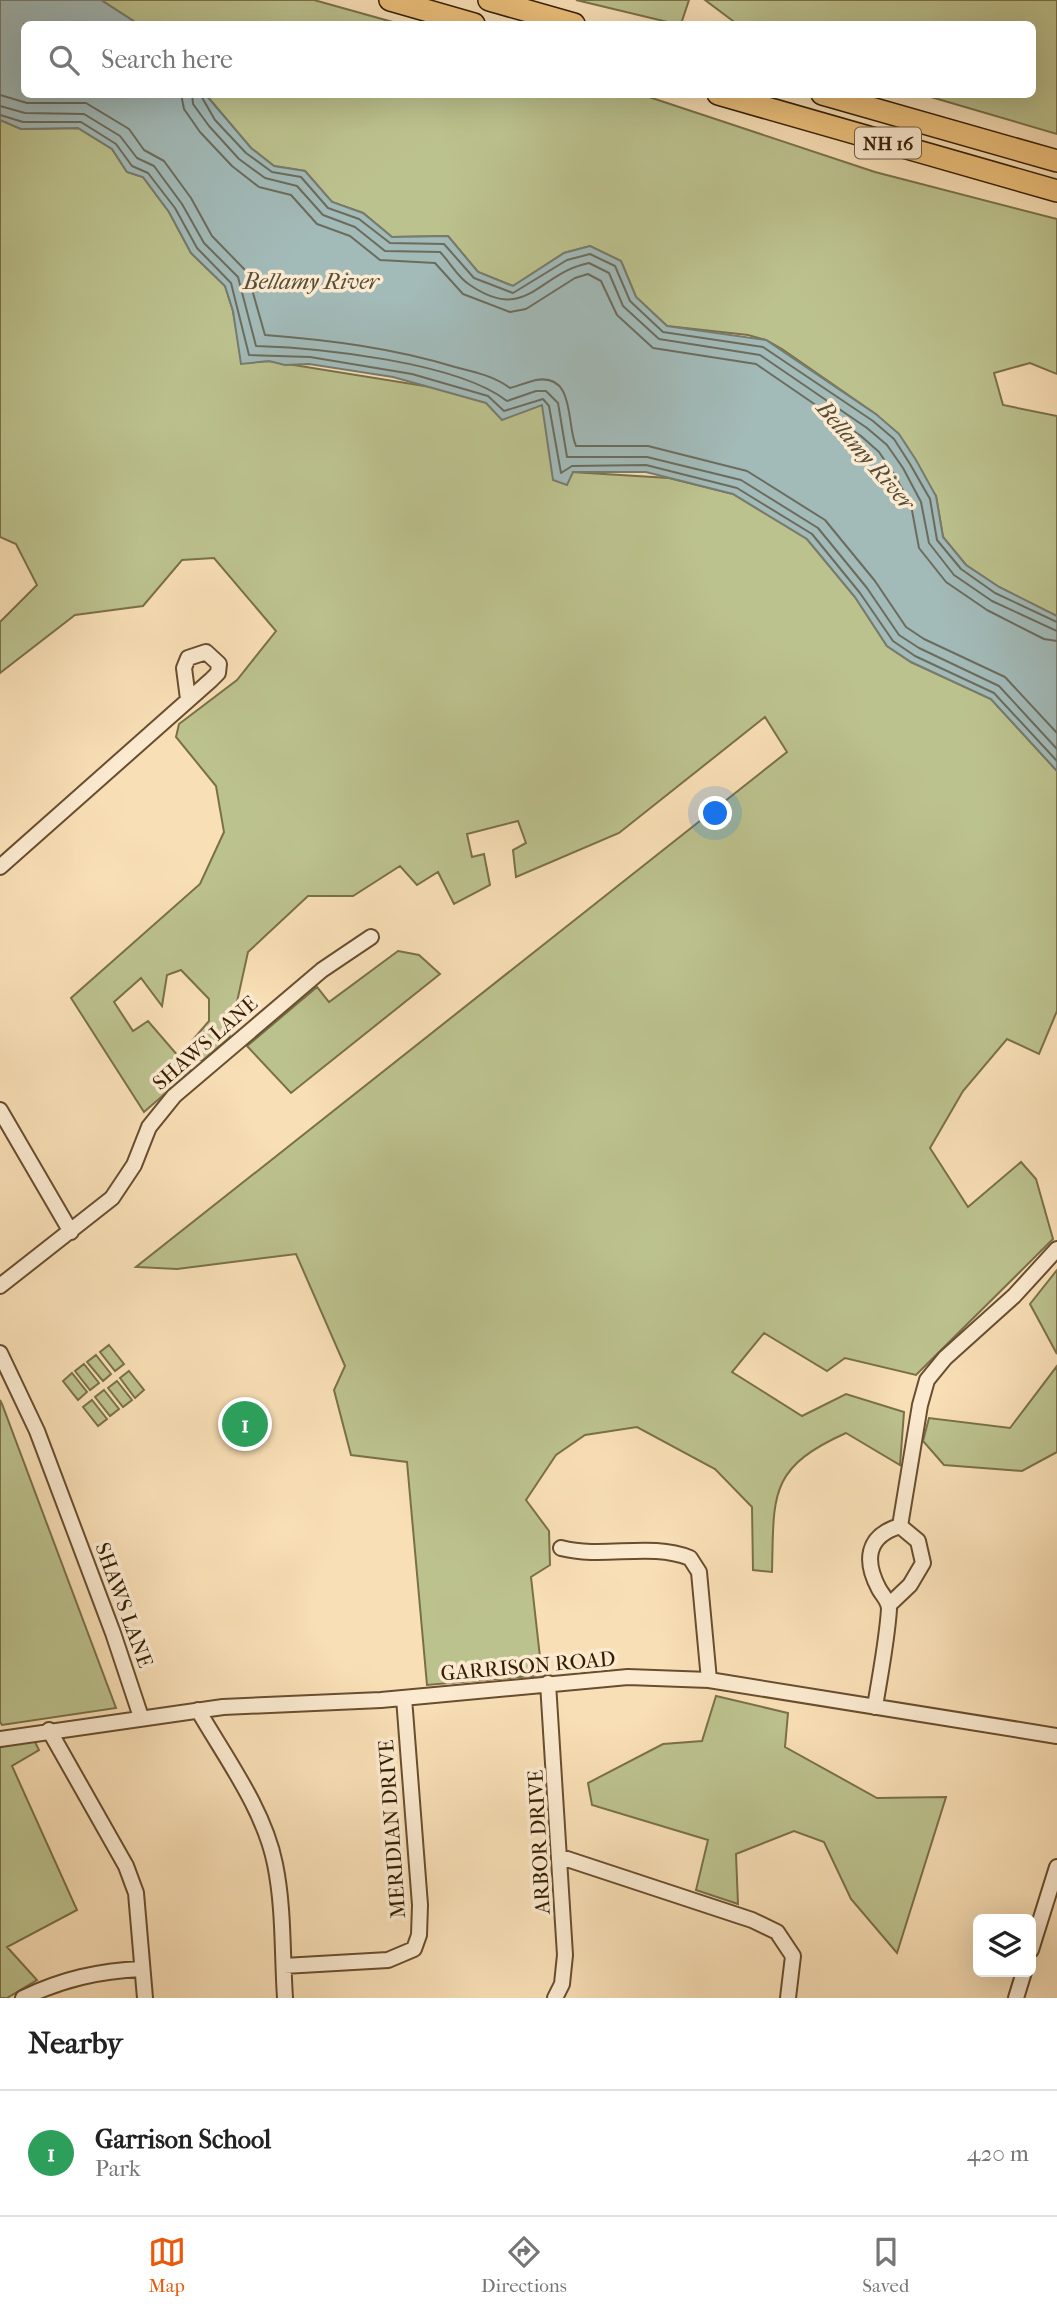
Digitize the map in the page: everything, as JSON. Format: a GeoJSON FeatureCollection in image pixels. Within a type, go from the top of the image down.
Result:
{"type":"FeatureCollection","features":[{"type":"Feature","properties":{"kind":"highway"},"geometry":{"type":"LineString","coordinates":[[390,0],[464,21]]}},
{"type":"Feature","properties":{"kind":"highway"},"geometry":{"type":"LineString","coordinates":[[489,0],[563,21]]}},
{"type":"Feature","properties":{"kind":"highway","name":"NH 16"},"geometry":{"type":"LineString","coordinates":[[732,98],[1057,191]]}},
{"type":"Feature","properties":{"kind":"highway","name":"NH 16"},"geometry":{"type":"LineString","coordinates":[[836,98],[1057,161]]}},
{"type":"Feature","properties":{"kind":"street"},"geometry":{"type":"LineString","coordinates":[[0,867],[188,699]]}},
{"type":"Feature","properties":{"kind":"street","name":"SHAWS LANE"},"geometry":{"type":"LineString","coordinates":[[0,1286],[112,1198],[125,1182],[149,1127],[174,1096],[322,970],[371,937]]}},
{"type":"Feature","properties":{"kind":"street"},"geometry":{"type":"LineString","coordinates":[[0,1110],[71,1232]]}},
{"type":"Feature","properties":{"kind":"street"},"geometry":{"type":"LineString","coordinates":[[900,1526],[919,1405],[927,1380],[934,1368],[999,1311],[1057,1249]]}},
{"type":"Feature","properties":{"kind":"street","name":"SHAWS LANE"},"geometry":{"type":"LineString","coordinates":[[0,1353],[37,1431],[113,1633],[141,1717]]}},
{"type":"Feature","properties":{"kind":"street"},"geometry":{"type":"LineString","coordinates":[[875,1707],[889,1605],[872,1573],[868,1556],[872,1543],[880,1535],[900,1526]]}},
{"type":"Feature","properties":{"kind":"street"},"geometry":{"type":"LineString","coordinates":[[889,1605],[910,1586],[923,1563],[918,1541],[900,1526]]}},
{"type":"Feature","properties":{"kind":"street"},"geometry":{"type":"LineString","coordinates":[[561,1548],[585,1555],[664,1552],[690,1558],[699,1572],[709,1680]]}},
{"type":"Feature","properties":{"kind":"street","name":"GARRISON ROAD"},"geometry":{"type":"LineString","coordinates":[[0,1739],[198,1710],[404,1698],[548,1683],[657,1677],[709,1680],[1057,1736]]}},
{"type":"Feature","properties":{"kind":"street","name":"ARBOR DRIVE"},"geometry":{"type":"LineString","coordinates":[[548,1683],[561,1857],[565,1955],[562,1984],[555,1998]]}},
{"type":"Feature","properties":{"kind":"street","name":"MERIDIAN DRIVE"},"geometry":{"type":"LineString","coordinates":[[284,1966],[388,1960],[414,1949],[419,1935],[419,1905],[404,1698]]}},
{"type":"Feature","properties":{"kind":"street"},"geometry":{"type":"LineString","coordinates":[[198,1710],[253,1807],[275,1861],[285,1998]]}},
{"type":"Feature","properties":{"kind":"street"},"geometry":{"type":"LineString","coordinates":[[49,1730],[126,1866],[136,1893],[145,1998]]}},
{"type":"Feature","properties":{"kind":"street"},"geometry":{"type":"LineString","coordinates":[[561,1857],[752,1920],[777,1932],[793,1956],[792,1985],[788,1998]]}},
{"type":"Feature","properties":{"kind":"street"},"geometry":{"type":"LineString","coordinates":[[1036,1934],[1057,1867]]}},
{"type":"Feature","properties":{"kind":"street"},"geometry":{"type":"LineString","coordinates":[[23,1998],[74,1977],[103,1970],[142,1969]]}},
{"type":"Feature","properties":{"kind":"street"},"geometry":{"type":"LineString","coordinates":[[1016,1998],[1022,1977]]}},
{"type":"Feature","properties":{"kind":"green space"},"geometry":{"type":"Polygon","coordinates":[[[101,0],[314,0],[389,21],[133,21],[101,0]]]}},
{"type":"Feature","properties":{"kind":"green space"},"geometry":{"type":"Polygon","coordinates":[[[576,0],[689,0],[682,21],[664,21],[576,0]]]}},
{"type":"Feature","properties":{"kind":"green space"},"geometry":{"type":"Polygon","coordinates":[[[705,0],[1057,0],[1057,134],[934,98],[1036,98],[1036,21],[733,21],[705,0]]]}},
{"type":"Feature","properties":{"kind":"green space"},"geometry":{"type":"Polygon","coordinates":[[[209,98],[652,98],[875,172],[1057,219],[1057,374],[1030,363],[994,373],[1003,405],[1057,416],[1057,616],[999,587],[966,565],[943,537],[936,496],[877,415],[782,349],[766,340],[748,335],[667,326],[636,297],[621,261],[590,246],[564,253],[513,286],[478,272],[448,236],[392,237],[363,213],[332,202],[305,171],[274,166],[251,148],[209,98]]]}},
{"type":"Feature","properties":{"kind":"green space"},"geometry":{"type":"Polygon","coordinates":[[[0,120],[21,129],[78,128],[112,149],[127,172],[143,177],[169,212],[191,253],[225,286],[233,311],[242,363],[269,361],[542,405],[572,472],[669,478],[733,494],[807,539],[855,597],[887,646],[911,662],[991,699],[1057,771],[1057,1011],[1039,1054],[1007,1039],[963,1091],[930,1148],[968,1207],[1021,1162],[1036,1179],[1053,1239],[916,1375],[845,1358],[827,1371],[764,1333],[732,1372],[802,1416],[846,1394],[904,1412],[900,1465],[846,1433],[802,1459],[789,1472],[776,1503],[772,1572],[753,1570],[752,1507],[715,1469],[637,1427],[585,1435],[556,1455],[526,1500],[549,1531],[550,1565],[531,1577],[542,1675],[427,1685],[407,1462],[351,1455],[334,1390],[345,1366],[296,1254],[177,1269],[136,1267],[787,752],[765,717],[619,833],[516,877],[513,850],[526,843],[518,821],[467,834],[472,857],[484,854],[490,885],[454,904],[438,872],[417,885],[400,866],[353,896],[308,896],[248,952],[229,1038],[202,1061],[190,1043],[209,1021],[209,999],[181,970],[167,975],[162,1006],[141,978],[114,1002],[133,1031],[148,1021],[191,1071],[144,1112],[71,998],[200,884],[224,832],[216,786],[176,737],[179,724],[237,680],[276,631],[214,558],[182,560],[143,606],[75,615],[0,673],[0,622],[37,585],[16,544],[0,537],[0,120]]]}},
{"type":"Feature","properties":{"kind":"green space"},"geometry":{"type":"Polygon","coordinates":[[[398,951],[419,955],[440,974],[291,1093],[247,1046],[317,987],[329,1002],[398,951]]]}},
{"type":"Feature","properties":{"kind":"green space"},"geometry":{"type":"Polygon","coordinates":[[[1057,1270],[1057,1354],[1030,1304],[1057,1270]]]}},
{"type":"Feature","properties":{"kind":"green space"},"geometry":{"type":"Polygon","coordinates":[[[109,1345],[124,1364],[115,1371],[100,1352],[109,1345]]]}},
{"type":"Feature","properties":{"kind":"green space"},"geometry":{"type":"Polygon","coordinates":[[[96,1355],[111,1374],[103,1381],[87,1362],[96,1355]]]}},
{"type":"Feature","properties":{"kind":"green space"},"geometry":{"type":"Polygon","coordinates":[[[84,1364],[99,1383],[90,1390],[75,1371],[84,1364]]]}},
{"type":"Feature","properties":{"kind":"green space"},"geometry":{"type":"Polygon","coordinates":[[[1057,1366],[1057,1452],[1022,1471],[944,1465],[923,1441],[929,1418],[1010,1428],[1057,1366]]]}},
{"type":"Feature","properties":{"kind":"green space"},"geometry":{"type":"Polygon","coordinates":[[[129,1371],[144,1390],[135,1398],[120,1378],[129,1371]]]}},
{"type":"Feature","properties":{"kind":"green space"},"geometry":{"type":"Polygon","coordinates":[[[72,1373],[87,1392],[78,1400],[63,1381],[72,1373]]]}},
{"type":"Feature","properties":{"kind":"green space"},"geometry":{"type":"Polygon","coordinates":[[[117,1381],[132,1400],[123,1407],[108,1388],[117,1381]]]}},
{"type":"Feature","properties":{"kind":"green space"},"geometry":{"type":"Polygon","coordinates":[[[104,1390],[119,1409],[110,1416],[95,1397],[104,1390]]]}},
{"type":"Feature","properties":{"kind":"green space"},"geometry":{"type":"Polygon","coordinates":[[[0,1400],[116,1708],[2,1725],[0,1722],[0,1400]]]}},
{"type":"Feature","properties":{"kind":"green space"},"geometry":{"type":"Polygon","coordinates":[[[92,1400],[107,1419],[98,1426],[83,1407],[92,1400]]]}},
{"type":"Feature","properties":{"kind":"green space"},"geometry":{"type":"Polygon","coordinates":[[[716,1696],[788,1713],[785,1747],[877,1798],[946,1797],[897,1953],[851,1899],[824,1842],[794,1831],[736,1854],[738,1904],[696,1890],[708,1840],[592,1805],[588,1783],[663,1744],[702,1741],[716,1696]]]}},
{"type":"Feature","properties":{"kind":"green space"},"geometry":{"type":"Polygon","coordinates":[[[34,1740],[39,1750],[12,1766],[77,1910],[7,1947],[37,1980],[7,1998],[0,1998],[0,1747],[34,1740]]]}},
{"type":"Feature","properties":{"kind":"water","name":"Bellamy River"},"geometry":{"type":"Polygon","coordinates":[[[0,0],[101,0],[133,21],[21,21],[21,98],[209,98],[251,148],[274,166],[305,171],[332,202],[363,213],[392,237],[448,236],[478,272],[513,286],[564,253],[590,246],[621,261],[636,297],[667,326],[766,340],[877,415],[899,434],[936,496],[943,537],[966,565],[999,587],[1057,616],[1057,771],[991,699],[911,662],[887,646],[855,597],[807,539],[733,494],[646,472],[573,472],[567,485],[553,480],[542,405],[502,420],[486,403],[393,377],[309,364],[285,365],[269,361],[241,364],[233,311],[225,286],[191,253],[169,212],[143,177],[127,172],[112,149],[78,128],[21,129],[0,120],[0,0]]]}},
{"type":"Feature","properties":{"kind":"place","name":"Garrison School"},"geometry":{"type":"Point","coordinates":[245,1424]}}]}
